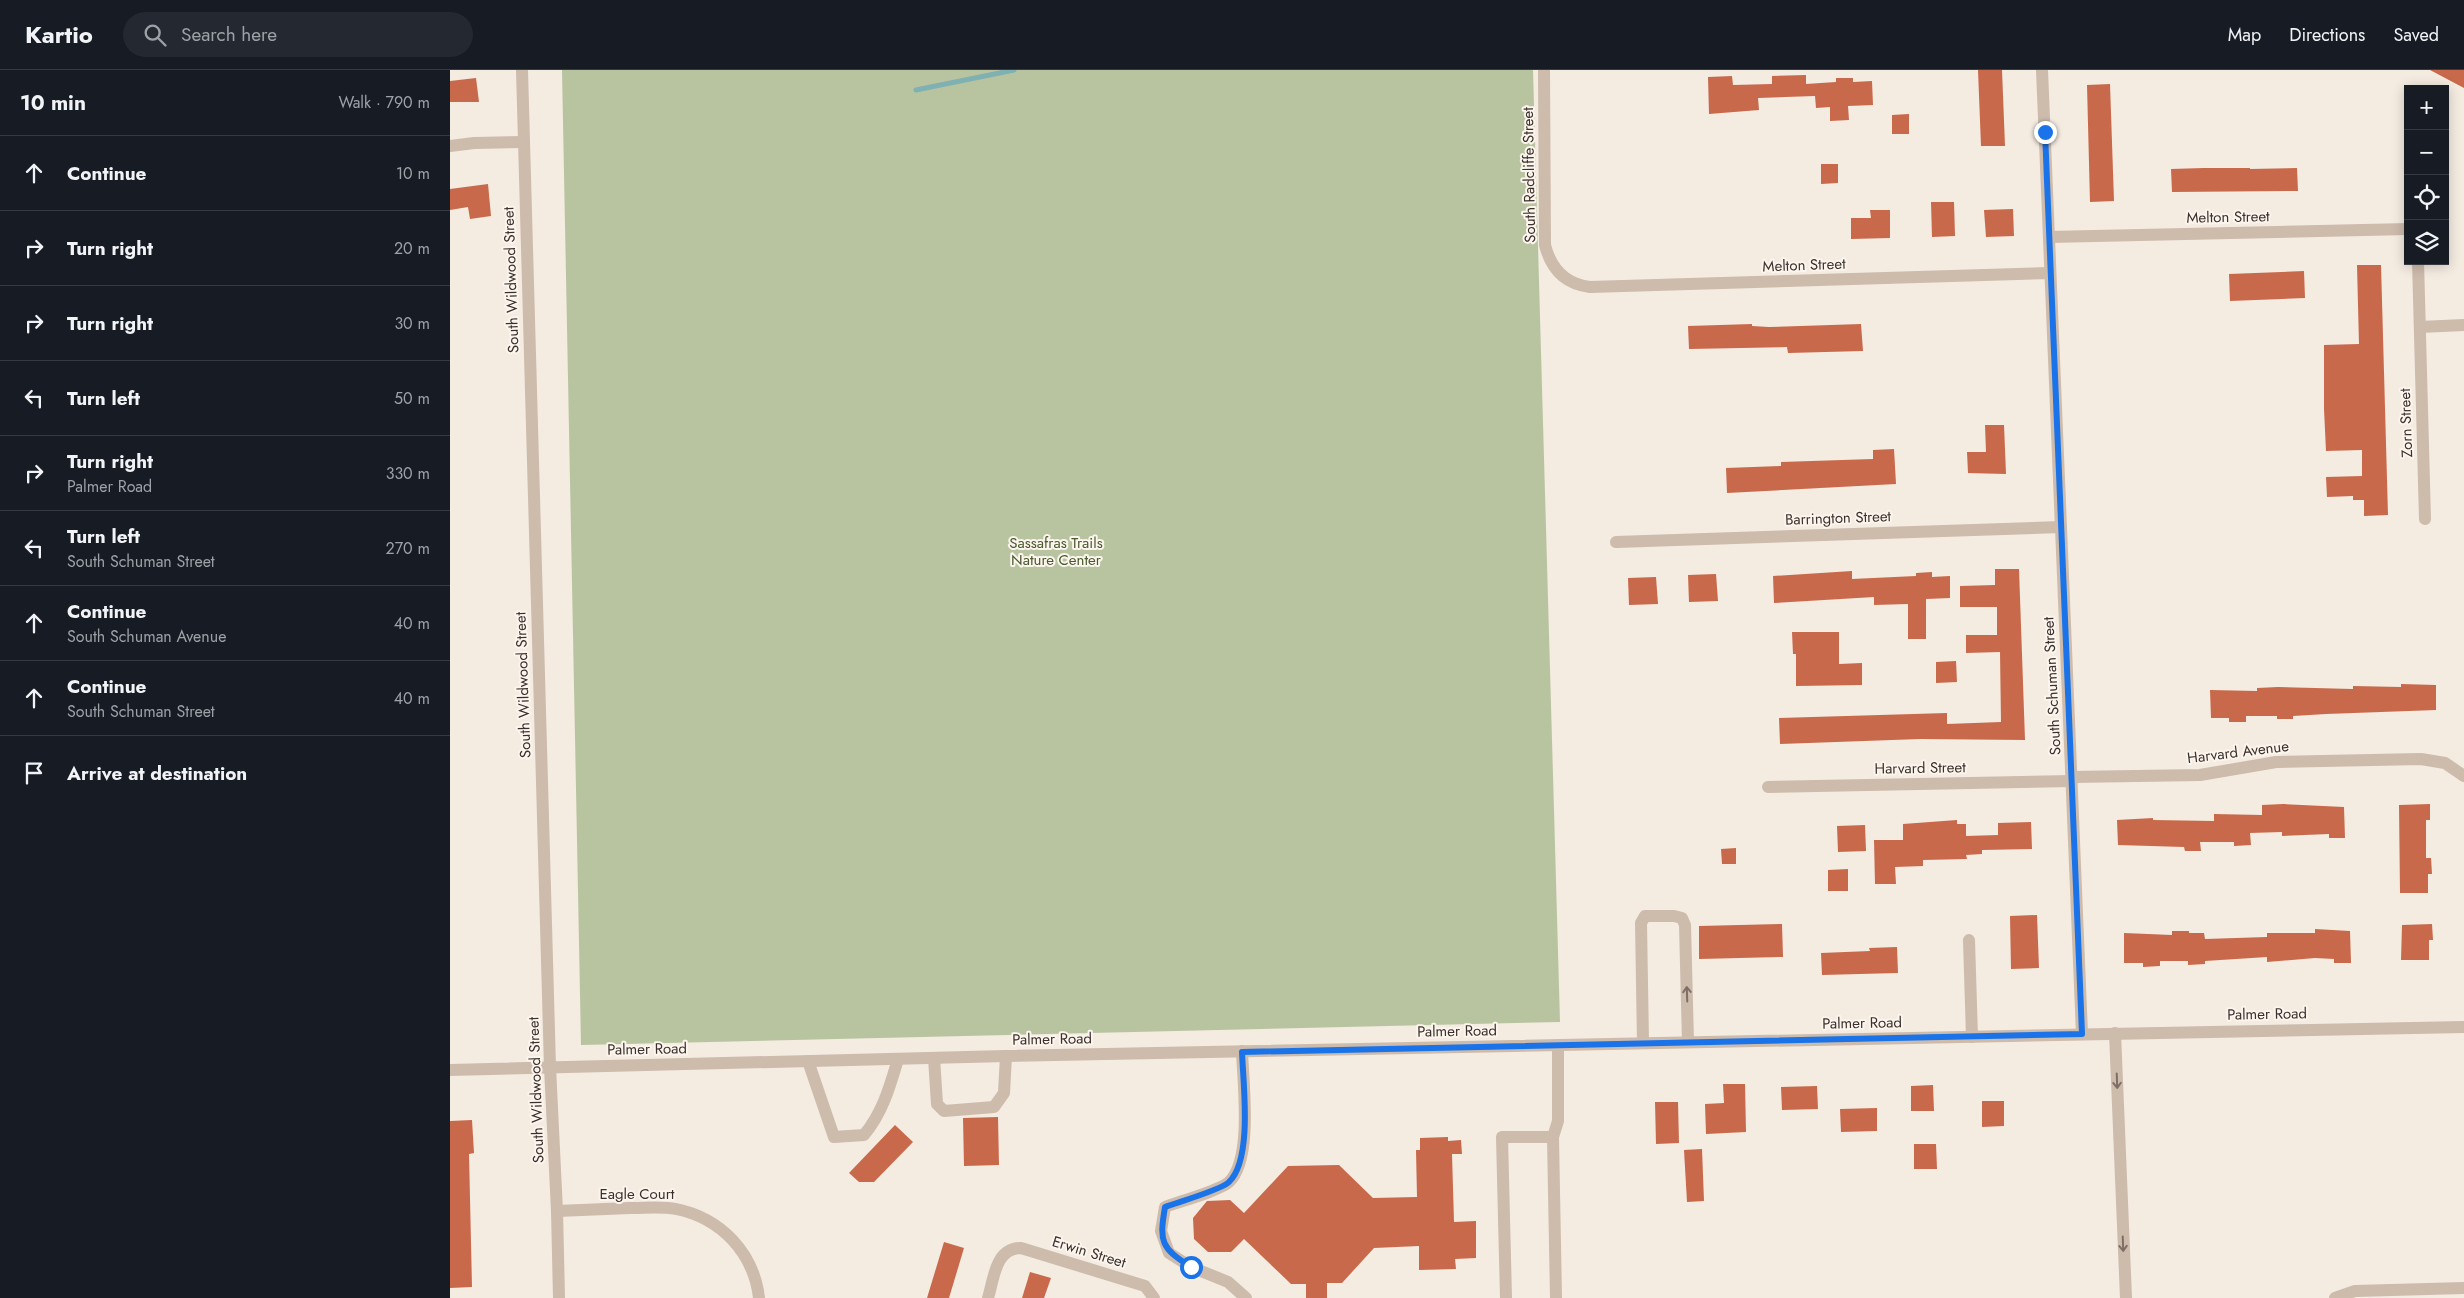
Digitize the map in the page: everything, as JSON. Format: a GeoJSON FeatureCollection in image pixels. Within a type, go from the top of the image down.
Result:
{"type":"FeatureCollection","features":[{"type":"Feature","properties":{"kind":"street","name":"South Wildwood Street"},"geometry":{"type":"LineString","coordinates":[[522,70],[550,1067],[559,1298]]}},
{"type":"Feature","properties":{"kind":"street","name":"South Radcliffe Street"},"geometry":{"type":"LineString","coordinates":[[1544,70],[1545,245],[1550,262],[1561,276]]}},
{"type":"Feature","properties":{"kind":"street"},"geometry":{"type":"LineString","coordinates":[[2042,70],[2049,237]]}},
{"type":"Feature","properties":{"kind":"street"},"geometry":{"type":"LineString","coordinates":[[450,146],[474,143],[523,142]]}},
{"type":"Feature","properties":{"kind":"street","name":"Melton Street"},"geometry":{"type":"LineString","coordinates":[[2049,237],[2404,229]]}},
{"type":"Feature","properties":{"kind":"street","name":"South Schuman Street"},"geometry":{"type":"LineString","coordinates":[[2049,237],[2082,1034]]}},
{"type":"Feature","properties":{"kind":"street"},"geometry":{"type":"LineString","coordinates":[[2418,265],[2420,327],[2464,326]]}},
{"type":"Feature","properties":{"kind":"street","name":"Melton Street"},"geometry":{"type":"LineString","coordinates":[[1561,276],[1570,282],[1590,287],[2050,273]]}},
{"type":"Feature","properties":{"kind":"street","name":"Zorn Street"},"geometry":{"type":"LineString","coordinates":[[2420,327],[2425,519]]}},
{"type":"Feature","properties":{"kind":"street","name":"Barrington Street"},"geometry":{"type":"LineString","coordinates":[[1616,542],[2060,527]]}},
{"type":"Feature","properties":{"kind":"street","name":"Harvard Avenue"},"geometry":{"type":"LineString","coordinates":[[2072,779],[2200,775],[2276,762],[2421,759],[2445,764],[2464,776]]}},
{"type":"Feature","properties":{"kind":"street","name":"Harvard Street"},"geometry":{"type":"LineString","coordinates":[[1768,787],[2072,779]]}},
{"type":"Feature","properties":{"kind":"street"},"geometry":{"type":"LineString","coordinates":[[1643,1043],[1641,923],[1645,916],[1674,916],[1682,918],[1685,925],[1688,1042]]}},
{"type":"Feature","properties":{"kind":"street"},"geometry":{"type":"LineString","coordinates":[[1969,940],[1972,1037]]}},
{"type":"Feature","properties":{"kind":"street","name":"Palmer Road"},"geometry":{"type":"LineString","coordinates":[[450,1070],[1006,1056],[2464,1027]]}},
{"type":"Feature","properties":{"kind":"street"},"geometry":{"type":"LineString","coordinates":[[2115,1033],[2126,1298]]}},
{"type":"Feature","properties":{"kind":"street"},"geometry":{"type":"LineString","coordinates":[[1556,1298],[1554,1137],[1558,1121],[1558,1045]]}},
{"type":"Feature","properties":{"kind":"street"},"geometry":{"type":"LineString","coordinates":[[1242,1052],[1244,1144],[1236,1171],[1229,1183],[1165,1207],[1161,1231],[1169,1253],[1191,1267],[1228,1282],[1246,1298]]}},
{"type":"Feature","properties":{"kind":"street"},"geometry":{"type":"LineString","coordinates":[[934,1058],[937,1104],[944,1111],[994,1107],[1004,1094],[1006,1056]]}},
{"type":"Feature","properties":{"kind":"street"},"geometry":{"type":"LineString","coordinates":[[808,1061],[834,1137],[864,1135],[876,1120],[888,1094],[898,1059]]}},
{"type":"Feature","properties":{"kind":"street"},"geometry":{"type":"LineString","coordinates":[[1506,1298],[1502,1137],[1554,1137]]}},
{"type":"Feature","properties":{"kind":"street","name":"Eagle Court"},"geometry":{"type":"LineString","coordinates":[[557,1211],[656,1207],[675,1208],[694,1214],[719,1227],[733,1239],[752,1269],[760,1298]]}},
{"type":"Feature","properties":{"kind":"street","name":"Erwin Street"},"geometry":{"type":"LineString","coordinates":[[988,1298],[999,1260],[1003,1253],[1021,1248],[1145,1286],[1154,1298]]}},
{"type":"Feature","properties":{"kind":"street"},"geometry":{"type":"LineString","coordinates":[[2335,1298],[2355,1291],[2464,1288]]}},
{"type":"Feature","properties":{"kind":"green space","name":"Sassafras Trails Nature Center"},"geometry":{"type":"Polygon","coordinates":[[[562,70],[1533,70],[1560,1022],[581,1045],[562,70]]]}},
{"type":"Feature","properties":{"kind":"building"},"geometry":{"type":"Polygon","coordinates":[[[1978,70],[2002,70],[2005,146],[1981,146],[1978,70]]]}},
{"type":"Feature","properties":{"kind":"building"},"geometry":{"type":"Polygon","coordinates":[[[2430,70],[2464,70],[2464,88],[2430,70]]]}},
{"type":"Feature","properties":{"kind":"building"},"geometry":{"type":"Polygon","coordinates":[[[1806,75],[1806,84],[1836,82],[1836,78],[1853,78],[1853,82],[1872,81],[1873,105],[1848,106],[1849,120],[1830,121],[1830,107],[1816,108],[1815,96],[1758,98],[1759,110],[1709,114],[1708,77],[1732,76],[1733,85],[1772,84],[1772,76],[1806,75]]]}},
{"type":"Feature","properties":{"kind":"building"},"geometry":{"type":"Polygon","coordinates":[[[476,78],[479,102],[450,102],[450,81],[476,78]]]}},
{"type":"Feature","properties":{"kind":"building"},"geometry":{"type":"Polygon","coordinates":[[[2110,84],[2114,201],[2090,202],[2087,85],[2110,84]]]}},
{"type":"Feature","properties":{"kind":"building"},"geometry":{"type":"Polygon","coordinates":[[[1909,114],[1909,134],[1892,134],[1892,115],[1909,114]]]}},
{"type":"Feature","properties":{"kind":"building"},"geometry":{"type":"Polygon","coordinates":[[[1821,164],[1838,164],[1838,183],[1821,184],[1821,164]]]}},
{"type":"Feature","properties":{"kind":"building"},"geometry":{"type":"Polygon","coordinates":[[[2297,168],[2298,191],[2172,192],[2171,169],[2297,168]]]}},
{"type":"Feature","properties":{"kind":"building"},"geometry":{"type":"Polygon","coordinates":[[[488,184],[491,216],[470,219],[468,207],[450,210],[450,189],[488,184]]]}},
{"type":"Feature","properties":{"kind":"building"},"geometry":{"type":"Polygon","coordinates":[[[1931,202],[1954,202],[1955,236],[1932,237],[1931,202]]]}},
{"type":"Feature","properties":{"kind":"building"},"geometry":{"type":"Polygon","coordinates":[[[2013,209],[2014,236],[1986,237],[1984,210],[2013,209]]]}},
{"type":"Feature","properties":{"kind":"building"},"geometry":{"type":"Polygon","coordinates":[[[1870,210],[1890,210],[1890,238],[1851,239],[1851,218],[1871,218],[1870,210]]]}},
{"type":"Feature","properties":{"kind":"building"},"geometry":{"type":"Polygon","coordinates":[[[2357,265],[2381,265],[2388,515],[2364,516],[2364,500],[2353,500],[2353,496],[2327,497],[2326,477],[2362,476],[2362,450],[2326,451],[2324,409],[2324,345],[2359,344],[2357,265]]]}},
{"type":"Feature","properties":{"kind":"building"},"geometry":{"type":"Polygon","coordinates":[[[2304,271],[2305,298],[2230,301],[2229,274],[2304,271]]]}},
{"type":"Feature","properties":{"kind":"building"},"geometry":{"type":"Polygon","coordinates":[[[1752,324],[1752,326],[1769,327],[1861,324],[1863,351],[1788,353],[1787,347],[1689,349],[1688,326],[1752,324]]]}},
{"type":"Feature","properties":{"kind":"building"},"geometry":{"type":"Polygon","coordinates":[[[1985,425],[2004,425],[2006,474],[1968,473],[1967,452],[1986,452],[1985,425]]]}},
{"type":"Feature","properties":{"kind":"building"},"geometry":{"type":"Polygon","coordinates":[[[1894,449],[1896,484],[1727,493],[1726,468],[1781,466],[1781,462],[1873,459],[1873,450],[1894,449]]]}},
{"type":"Feature","properties":{"kind":"building"},"geometry":{"type":"Polygon","coordinates":[[[1995,569],[2019,569],[2025,740],[1920,739],[1780,744],[1779,718],[1947,713],[1947,724],[2001,722],[2000,652],[1966,653],[1966,635],[1997,635],[1997,607],[1960,607],[1960,586],[1995,585],[1995,569]]]}},
{"type":"Feature","properties":{"kind":"building"},"geometry":{"type":"Polygon","coordinates":[[[1852,571],[1852,579],[1916,576],[1916,573],[1932,572],[1932,577],[1950,576],[1950,598],[1926,599],[1926,639],[1908,639],[1908,604],[1874,605],[1874,597],[1774,603],[1773,576],[1852,571]]]}},
{"type":"Feature","properties":{"kind":"building"},"geometry":{"type":"Polygon","coordinates":[[[1716,574],[1718,601],[1689,602],[1688,575],[1716,574]]]}},
{"type":"Feature","properties":{"kind":"building"},"geometry":{"type":"Polygon","coordinates":[[[1656,577],[1658,604],[1629,605],[1628,578],[1656,577]]]}},
{"type":"Feature","properties":{"kind":"building"},"geometry":{"type":"Polygon","coordinates":[[[1792,632],[1839,632],[1839,664],[1862,663],[1862,685],[1796,686],[1796,654],[1793,654],[1792,632]]]}},
{"type":"Feature","properties":{"kind":"building"},"geometry":{"type":"Polygon","coordinates":[[[1956,661],[1957,682],[1936,683],[1936,662],[1956,661]]]}},
{"type":"Feature","properties":{"kind":"building"},"geometry":{"type":"Polygon","coordinates":[[[2401,684],[2436,685],[2436,710],[2293,716],[2293,719],[2277,719],[2277,716],[2246,716],[2246,722],[2229,722],[2229,718],[2211,718],[2210,690],[2257,691],[2257,688],[2278,687],[2353,689],[2353,686],[2401,687],[2401,684]]]}},
{"type":"Feature","properties":{"kind":"building"},"geometry":{"type":"Polygon","coordinates":[[[2283,804],[2344,807],[2345,838],[2329,838],[2329,834],[2282,836],[2282,832],[2250,833],[2251,845],[2234,846],[2234,842],[2200,842],[2201,851],[2185,851],[2184,847],[2118,845],[2117,820],[2153,818],[2153,820],[2214,821],[2214,814],[2262,815],[2262,805],[2283,804]]]}},
{"type":"Feature","properties":{"kind":"building"},"geometry":{"type":"Polygon","coordinates":[[[2430,804],[2430,820],[2426,820],[2426,858],[2431,858],[2432,874],[2428,874],[2428,893],[2400,893],[2399,805],[2430,804]]]}},
{"type":"Feature","properties":{"kind":"building"},"geometry":{"type":"Polygon","coordinates":[[[1957,820],[1957,824],[1966,824],[1966,836],[1998,835],[1998,823],[2031,822],[2032,849],[1982,850],[1982,854],[1966,855],[1967,859],[1923,860],[1923,866],[1895,867],[1896,884],[1875,884],[1874,840],[1903,840],[1903,824],[1957,820]]]}},
{"type":"Feature","properties":{"kind":"building"},"geometry":{"type":"Polygon","coordinates":[[[1865,825],[1866,851],[1838,852],[1837,826],[1865,825]]]}},
{"type":"Feature","properties":{"kind":"building"},"geometry":{"type":"Polygon","coordinates":[[[1736,848],[1736,864],[1722,864],[1721,849],[1736,848]]]}},
{"type":"Feature","properties":{"kind":"building"},"geometry":{"type":"Polygon","coordinates":[[[1848,869],[1848,891],[1828,891],[1828,870],[1848,869]]]}},
{"type":"Feature","properties":{"kind":"building"},"geometry":{"type":"Polygon","coordinates":[[[2037,915],[2039,968],[2011,969],[2010,916],[2037,915]]]}},
{"type":"Feature","properties":{"kind":"building"},"geometry":{"type":"Polygon","coordinates":[[[1782,924],[1783,957],[1699,959],[1699,926],[1782,924]]]}},
{"type":"Feature","properties":{"kind":"building"},"geometry":{"type":"Polygon","coordinates":[[[2432,924],[2433,940],[2429,940],[2429,960],[2401,960],[2402,925],[2432,924]]]}},
{"type":"Feature","properties":{"kind":"building"},"geometry":{"type":"Polygon","coordinates":[[[2315,929],[2350,931],[2351,963],[2334,963],[2334,959],[2315,958],[2267,962],[2267,957],[2205,961],[2205,964],[2188,965],[2188,961],[2160,961],[2160,966],[2143,967],[2143,963],[2124,963],[2124,933],[2172,935],[2172,931],[2189,931],[2189,933],[2204,933],[2205,939],[2267,937],[2267,933],[2315,933],[2315,929]]]}},
{"type":"Feature","properties":{"kind":"building"},"geometry":{"type":"Polygon","coordinates":[[[1897,947],[1898,973],[1822,975],[1821,953],[1870,951],[1869,948],[1897,947]]]}},
{"type":"Feature","properties":{"kind":"building"},"geometry":{"type":"Polygon","coordinates":[[[1723,1084],[1745,1084],[1746,1132],[1706,1134],[1705,1104],[1724,1103],[1723,1084]]]}},
{"type":"Feature","properties":{"kind":"building"},"geometry":{"type":"Polygon","coordinates":[[[1933,1085],[1934,1111],[1911,1111],[1911,1086],[1933,1085]]]}},
{"type":"Feature","properties":{"kind":"building"},"geometry":{"type":"Polygon","coordinates":[[[1817,1086],[1818,1109],[1782,1110],[1781,1087],[1817,1086]]]}},
{"type":"Feature","properties":{"kind":"building"},"geometry":{"type":"Polygon","coordinates":[[[1982,1101],[2004,1101],[2004,1126],[1982,1127],[1982,1101]]]}},
{"type":"Feature","properties":{"kind":"building"},"geometry":{"type":"Polygon","coordinates":[[[1655,1102],[1678,1102],[1679,1143],[1656,1144],[1655,1102]]]}},
{"type":"Feature","properties":{"kind":"building"},"geometry":{"type":"Polygon","coordinates":[[[1877,1108],[1877,1131],[1841,1132],[1840,1109],[1877,1108]]]}},
{"type":"Feature","properties":{"kind":"building"},"geometry":{"type":"Polygon","coordinates":[[[998,1117],[999,1165],[964,1166],[963,1118],[998,1117]]]}},
{"type":"Feature","properties":{"kind":"building"},"geometry":{"type":"Polygon","coordinates":[[[472,1120],[474,1153],[469,1154],[472,1287],[450,1288],[450,1121],[472,1120]]]}},
{"type":"Feature","properties":{"kind":"building"},"geometry":{"type":"Polygon","coordinates":[[[895,1125],[913,1142],[874,1182],[859,1182],[849,1173],[895,1125]]]}},
{"type":"Feature","properties":{"kind":"building"},"geometry":{"type":"Polygon","coordinates":[[[1448,1137],[1448,1141],[1461,1140],[1462,1154],[1452,1154],[1454,1222],[1476,1221],[1476,1258],[1455,1259],[1456,1269],[1419,1270],[1419,1246],[1374,1248],[1342,1283],[1327,1283],[1327,1298],[1306,1298],[1306,1284],[1291,1284],[1244,1239],[1231,1252],[1208,1252],[1194,1239],[1193,1218],[1207,1201],[1230,1200],[1244,1213],[1288,1166],[1339,1165],[1373,1198],[1417,1197],[1416,1150],[1420,1150],[1420,1138],[1448,1137]]]}},
{"type":"Feature","properties":{"kind":"building"},"geometry":{"type":"Polygon","coordinates":[[[1914,1144],[1936,1144],[1937,1169],[1914,1169],[1914,1144]]]}},
{"type":"Feature","properties":{"kind":"building"},"geometry":{"type":"Polygon","coordinates":[[[1702,1149],[1704,1201],[1687,1202],[1684,1150],[1702,1149]]]}},
{"type":"Feature","properties":{"kind":"building"},"geometry":{"type":"Polygon","coordinates":[[[944,1242],[964,1248],[949,1298],[927,1298],[944,1242]]]}},
{"type":"Feature","properties":{"kind":"building"},"geometry":{"type":"Polygon","coordinates":[[[1030,1272],[1051,1278],[1044,1298],[1022,1298],[1030,1272]]]}},
{"type":"Feature","properties":{"kind":"waterway"},"geometry":{"type":"LineString","coordinates":[[916,90],[1014,70]]}},
{"type":"Feature","properties":{"kind":"route"},"geometry":{"type":"LineString","coordinates":[[1191,1267],[1169,1253],[1161,1231],[1165,1207],[1229,1183],[1236,1171],[1244,1144],[1245,1115],[1242,1052],[2082,1034],[2045,132]]}}]}
